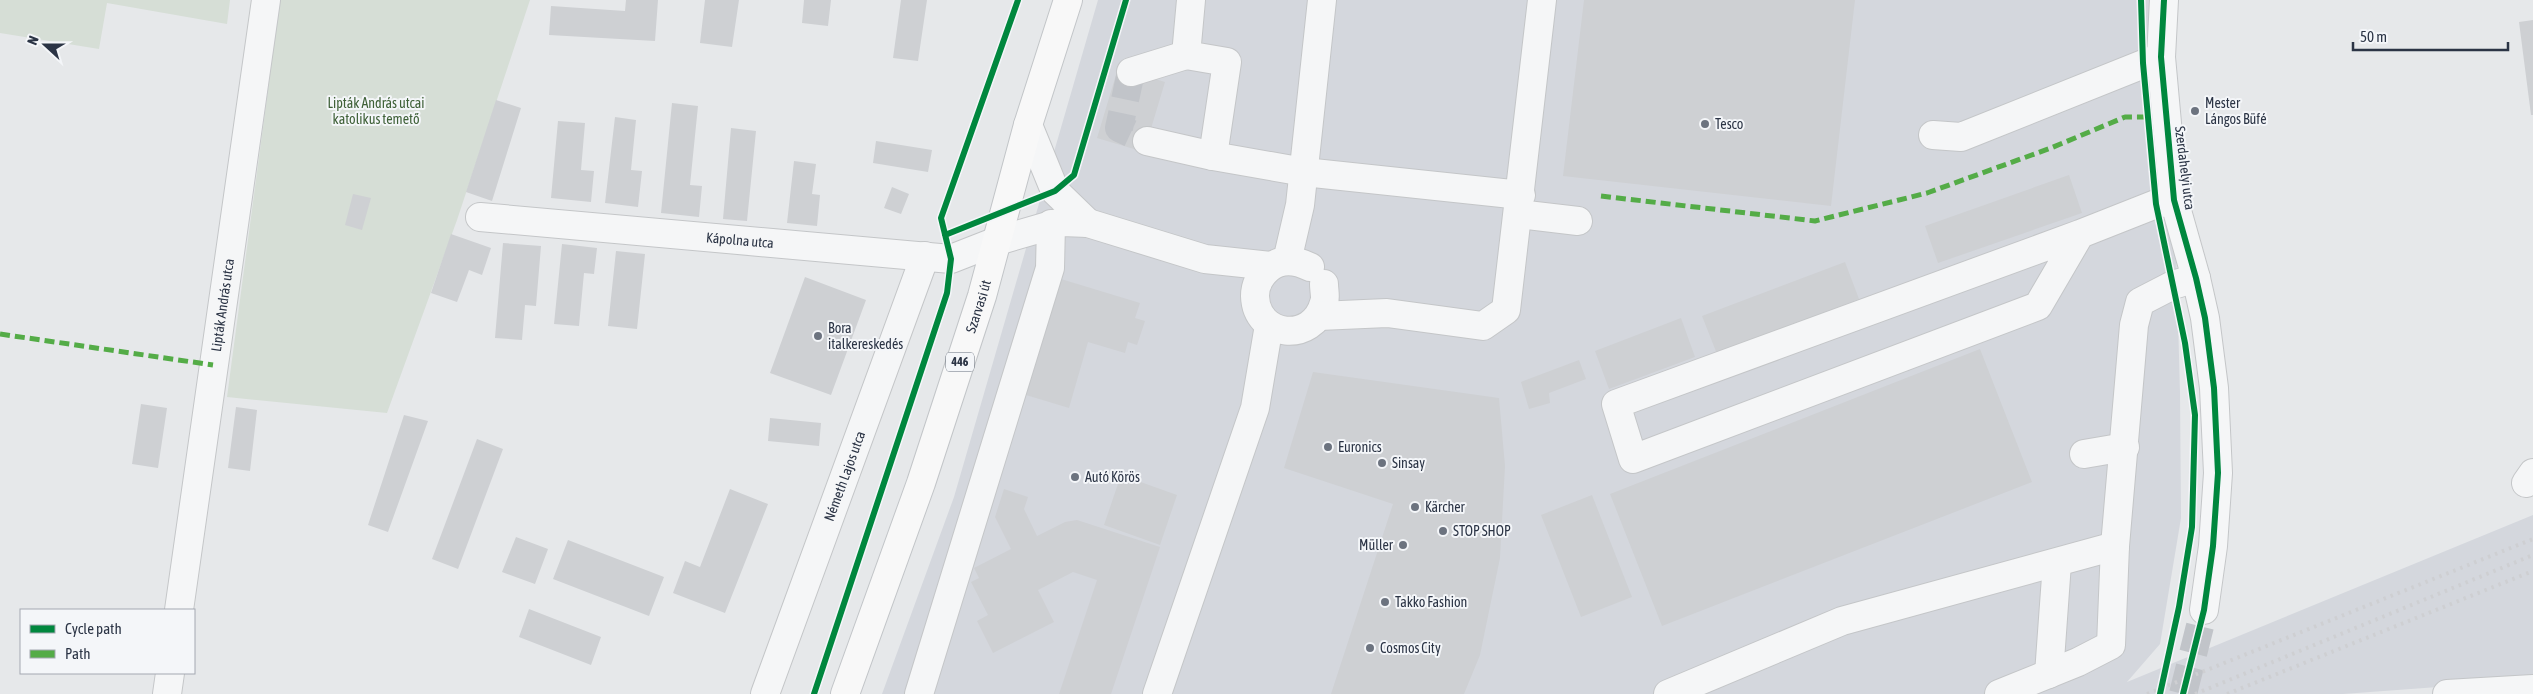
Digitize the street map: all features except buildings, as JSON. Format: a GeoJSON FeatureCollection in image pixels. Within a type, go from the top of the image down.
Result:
{"type":"FeatureCollection","features":[{"type":"Feature","properties":{"kind":"main road","name":"Szarvasi út"},"geometry":{"type":"LineString","coordinates":[[845,694],[921,483],[982,296],[1028,125],[1068,0]]}},
{"type":"Feature","properties":{"kind":"street","name":"Lipták András utca"},"geometry":{"type":"LineString","coordinates":[[179,609],[266,0]]}},
{"type":"Feature","properties":{"kind":"street"},"geometry":{"type":"LineString","coordinates":[[1186,55],[1191,0]]}},
{"type":"Feature","properties":{"kind":"street"},"geometry":{"type":"LineString","coordinates":[[1298,270],[1262,274],[1255,289],[1256,306],[1269,325],[1283,331],[1296,331],[1307,327],[1319,316],[1325,302],[1298,270],[1300,205],[1322,0]]}},
{"type":"Feature","properties":{"kind":"street"},"geometry":{"type":"LineString","coordinates":[[1319,316],[1387,314],[1484,326],[1506,310],[1520,205],[1542,0]]}},
{"type":"Feature","properties":{"kind":"street","name":"Szerdahelyi utca"},"geometry":{"type":"LineString","coordinates":[[2164,0],[2161,57],[2174,200],[2205,318],[2214,388],[2218,473],[2213,546],[2204,610]]}},
{"type":"Feature","properties":{"kind":"street"},"geometry":{"type":"LineString","coordinates":[[1131,72],[1186,55],[1227,62],[1213,156]]}},
{"type":"Feature","properties":{"kind":"street"},"geometry":{"type":"LineString","coordinates":[[1933,134],[1961,137],[2161,57]]}},
{"type":"Feature","properties":{"kind":"street"},"geometry":{"type":"LineString","coordinates":[[1028,125],[1055,191],[1088,223],[1205,259],[1298,270],[1387,314]]}},
{"type":"Feature","properties":{"kind":"street"},"geometry":{"type":"LineString","coordinates":[[1147,141],[1213,156],[1304,172],[1520,205],[1578,221]]}},
{"type":"Feature","properties":{"kind":"street"},"geometry":{"type":"LineString","coordinates":[[2080,234],[2038,306],[1633,459],[1616,404],[2080,234],[2156,204],[2174,200]]}},
{"type":"Feature","properties":{"kind":"street","name":"Kápolna utca"},"geometry":{"type":"LineString","coordinates":[[480,216],[951,259],[997,241],[1051,224],[1088,223]]}},
{"type":"Feature","properties":{"kind":"street"},"geometry":{"type":"LineString","coordinates":[[919,694],[1050,268],[1051,224]]}},
{"type":"Feature","properties":{"kind":"street","name":"Németh Lajos utca"},"geometry":{"type":"LineString","coordinates":[[765,694],[925,256]]}},
{"type":"Feature","properties":{"kind":"street"},"geometry":{"type":"LineString","coordinates":[[1205,259],[1255,289]]}},
{"type":"Feature","properties":{"kind":"street"},"geometry":{"type":"LineString","coordinates":[[1999,694],[2049,674],[2111,645],[2115,546],[2134,325],[2140,302],[2173,285],[2196,278]]}},
{"type":"Feature","properties":{"kind":"street"},"geometry":{"type":"LineString","coordinates":[[1255,408],[1269,325]]}},
{"type":"Feature","properties":{"kind":"street"},"geometry":{"type":"LineString","coordinates":[[1157,694],[1255,408],[1296,331]]}},
{"type":"Feature","properties":{"kind":"street"},"geometry":{"type":"LineString","coordinates":[[2084,454],[2125,447]]}},
{"type":"Feature","properties":{"kind":"street"},"geometry":{"type":"LineString","coordinates":[[1668,694],[1842,621],[1959,587],[2057,563],[2115,546]]}},
{"type":"Feature","properties":{"kind":"street"},"geometry":{"type":"LineString","coordinates":[[2049,674],[2057,563]]}},
{"type":"Feature","properties":{"kind":"street"},"geometry":{"type":"LineString","coordinates":[[167,694],[170,674]]}},
{"type":"Feature","properties":{"kind":"street"},"geometry":{"type":"LineString","coordinates":[[2447,694],[2533,689]]}},
{"type":"Feature","properties":{"kind":"shaded area"},"geometry":{"type":"Polygon","coordinates":[[[1098,0],[2175,0],[2171,62],[2180,393],[2181,518],[2160,644],[2127,682],[2533,515],[2533,680],[2343,694],[882,694],[954,497],[1098,0]]]}},
{"type":"Feature","properties":{"kind":"green space"},"geometry":{"type":"Polygon","coordinates":[[[0,0],[230,0],[227,24],[107,3],[99,49],[0,33],[0,0]]]}},
{"type":"Feature","properties":{"kind":"green space","name":"Lipták András utcai katolikus temető"},"geometry":{"type":"Polygon","coordinates":[[[280,0],[530,0],[457,220],[387,413],[227,397],[280,0]]]}},
{"type":"Feature","properties":{"kind":"tunnel"},"geometry":{"type":"LineString","coordinates":[[1131,72],[1119,128],[1147,141]]}},
{"type":"Feature","properties":{"kind":"tunnel"},"geometry":{"type":"LineString","coordinates":[[2183,694],[2204,610]]}},
{"type":"Feature","properties":{"kind":"railway"},"geometry":{"type":"LineString","coordinates":[[2147,694],[2533,539]]}},
{"type":"Feature","properties":{"kind":"railway"},"geometry":{"type":"LineString","coordinates":[[2195,694],[2533,555]]}},
{"type":"Feature","properties":{"kind":"railway"},"geometry":{"type":"LineString","coordinates":[[2227,694],[2533,571]]}},
{"type":"Feature","properties":{"kind":"marked path"},"geometry":{"type":"LineString","coordinates":[[1601,196],[1815,221],[1927,193],[2051,148],[2125,117],[2148,117]]}},
{"type":"Feature","properties":{"kind":"marked path"},"geometry":{"type":"LineString","coordinates":[[0,334],[213,365]]}},
{"type":"Feature","properties":{"kind":"cycle path"},"geometry":{"type":"LineString","coordinates":[[814,694],[947,293],[951,259],[941,218],[1018,0]]}},
{"type":"Feature","properties":{"kind":"cycle path"},"geometry":{"type":"LineString","coordinates":[[945,235],[1055,191],[1074,175],[1126,0]]}},
{"type":"Feature","properties":{"kind":"cycle path"},"geometry":{"type":"LineString","coordinates":[[2141,0],[2143,63],[2156,204],[2185,343],[2195,415],[2192,527],[2179,607],[2160,694]]}},
{"type":"Feature","properties":{"kind":"cycle path"},"geometry":{"type":"LineString","coordinates":[[2164,0],[2161,57],[2174,200],[2205,318],[2214,388],[2218,473],[2213,546],[2204,610],[2183,694]]}},
{"type":"Feature","properties":{"kind":"place","name":"Mester Lángos Büfé"},"geometry":{"type":"Point","coordinates":[2195,111]}},
{"type":"Feature","properties":{"kind":"place","name":"Tesco"},"geometry":{"type":"Point","coordinates":[1705,124]}},
{"type":"Feature","properties":{"kind":"place","name":"Bora italkereskedés"},"geometry":{"type":"Point","coordinates":[818,336]}},
{"type":"Feature","properties":{"kind":"place","name":"Euronics"},"geometry":{"type":"Point","coordinates":[1328,447]}},
{"type":"Feature","properties":{"kind":"place","name":"Sinsay"},"geometry":{"type":"Point","coordinates":[1382,463]}},
{"type":"Feature","properties":{"kind":"place","name":"Autó Körös"},"geometry":{"type":"Point","coordinates":[1075,477]}},
{"type":"Feature","properties":{"kind":"place","name":"Kärcher"},"geometry":{"type":"Point","coordinates":[1415,507]}},
{"type":"Feature","properties":{"kind":"place","name":"STOP SHOP"},"geometry":{"type":"Point","coordinates":[1443,531]}},
{"type":"Feature","properties":{"kind":"place","name":"Müller"},"geometry":{"type":"Point","coordinates":[1403,545]}},
{"type":"Feature","properties":{"kind":"place","name":"Takko Fashion"},"geometry":{"type":"Point","coordinates":[1385,602]}},
{"type":"Feature","properties":{"kind":"place","name":"Cosmos City"},"geometry":{"type":"Point","coordinates":[1370,648]}}]}
